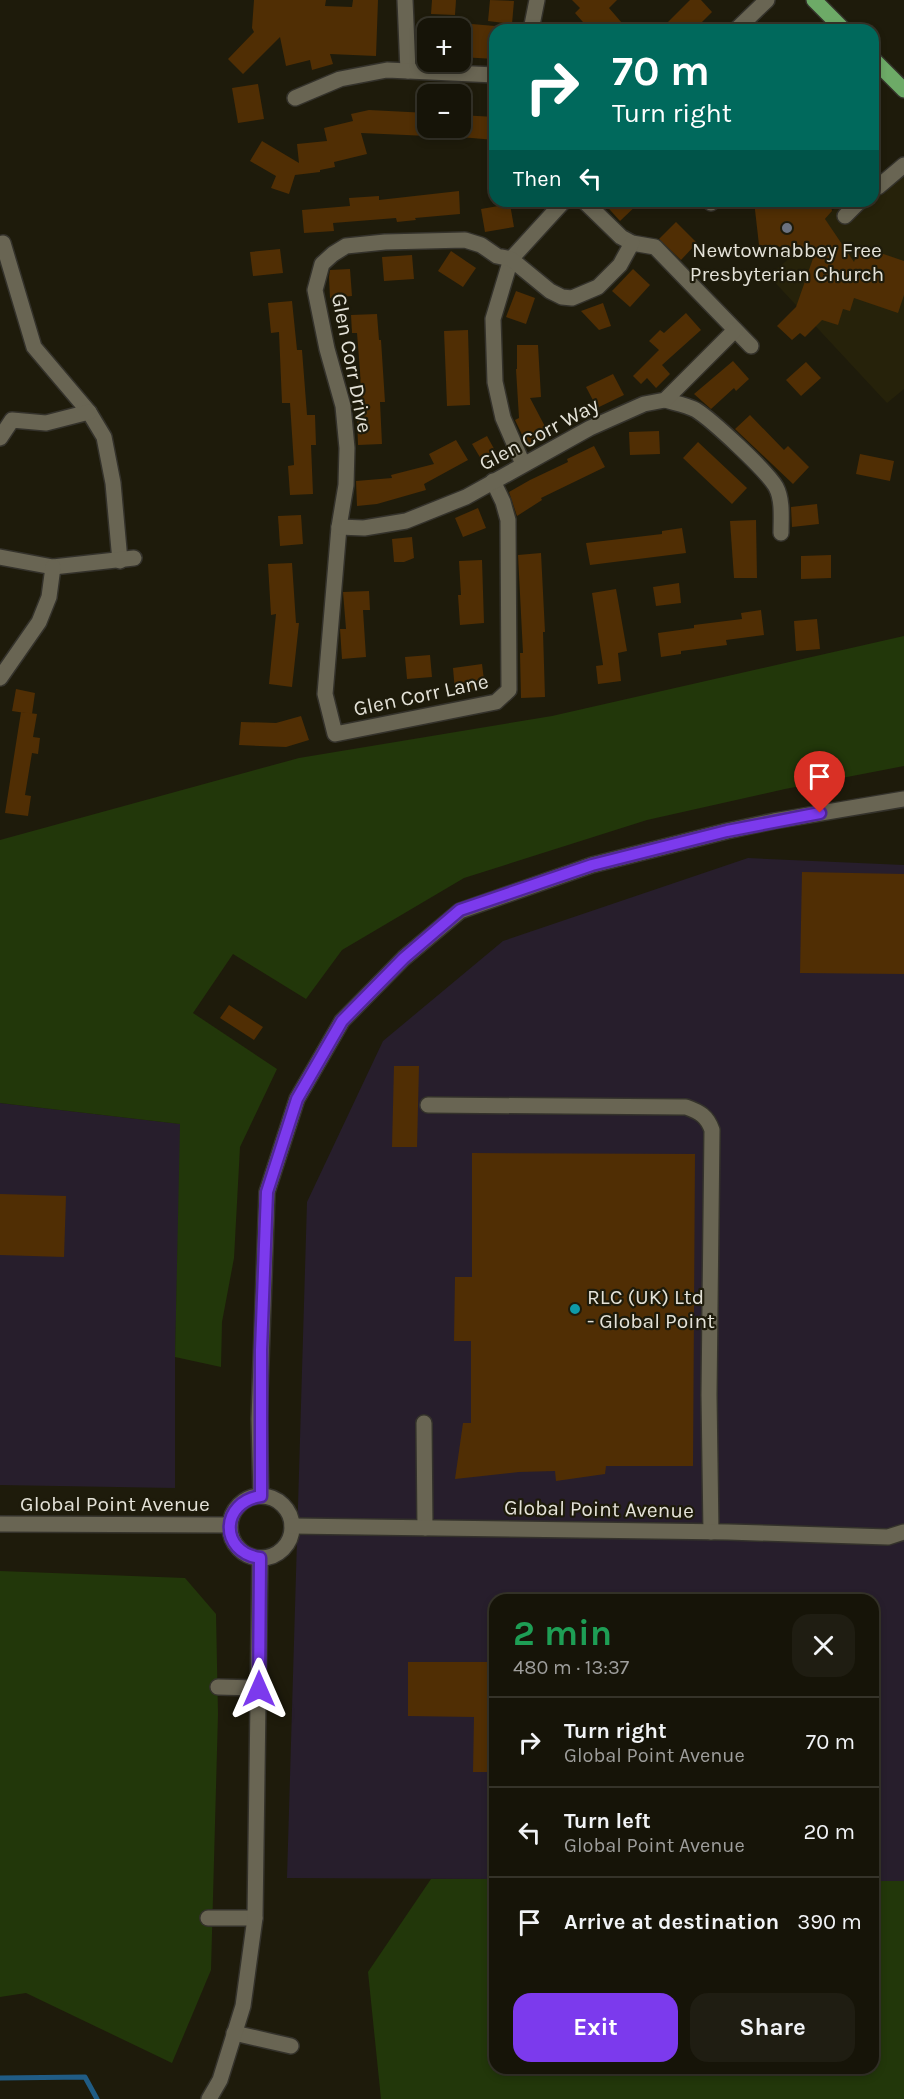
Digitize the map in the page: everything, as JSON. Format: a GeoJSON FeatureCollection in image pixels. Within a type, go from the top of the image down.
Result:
{"type":"FeatureCollection","features":[{"type":"Feature","properties":{"kind":"main road"},"geometry":{"type":"LineString","coordinates":[[814,0],[838,24]]}},
{"type":"Feature","properties":{"kind":"main road"},"geometry":{"type":"LineString","coordinates":[[879,64],[903,86]]}},
{"type":"Feature","properties":{"kind":"street"},"geometry":{"type":"LineString","coordinates":[[405,0],[408,71]]}},
{"type":"Feature","properties":{"kind":"street"},"geometry":{"type":"LineString","coordinates":[[532,24],[537,0]]}},
{"type":"Feature","properties":{"kind":"street"},"geometry":{"type":"LineString","coordinates":[[742,24],[767,0]]}},
{"type":"Feature","properties":{"kind":"street"},"geometry":{"type":"LineString","coordinates":[[295,98],[340,79],[387,70],[489,75]]}},
{"type":"Feature","properties":{"kind":"street"},"geometry":{"type":"LineString","coordinates":[[879,184],[904,165]]}},
{"type":"Feature","properties":{"kind":"street"},"geometry":{"type":"LineString","coordinates":[[523,464],[503,417],[495,382],[493,319],[511,259],[559,207]]}},
{"type":"Feature","properties":{"kind":"street"},"geometry":{"type":"LineString","coordinates":[[590,207],[621,237],[632,243],[655,248],[751,346]]}},
{"type":"Feature","properties":{"kind":"street"},"geometry":{"type":"LineString","coordinates":[[845,216],[854,207]]}},
{"type":"Feature","properties":{"kind":"street","name":"Glen Corr Drive"},"geometry":{"type":"LineString","coordinates":[[339,527],[346,485],[346,429],[343,406],[327,350],[315,290],[322,264],[346,246],[385,242],[465,240],[481,245],[497,256],[511,259],[550,291],[562,297],[572,298],[598,287],[620,264],[632,243]]}},
{"type":"Feature","properties":{"kind":"street"},"geometry":{"type":"LineString","coordinates":[[0,557],[53,567],[127,559],[104,437],[89,412],[34,347],[3,243]]}},
{"type":"Feature","properties":{"kind":"street"},"geometry":{"type":"LineString","coordinates":[[735,330],[665,400],[694,410],[711,422],[753,461],[776,487],[780,498],[781,533]]}},
{"type":"Feature","properties":{"kind":"street","name":"Glen Corr Way"},"geometry":{"type":"LineString","coordinates":[[339,527],[364,528],[406,521],[466,496],[590,428],[644,404],[665,400]]}},
{"type":"Feature","properties":{"kind":"street"},"geometry":{"type":"LineString","coordinates":[[0,438],[12,420],[46,423],[89,412]]}},
{"type":"Feature","properties":{"kind":"street","name":"Glen Corr Lane"},"geometry":{"type":"LineString","coordinates":[[339,527],[325,694],[335,734],[496,702],[509,690],[508,520],[493,481]]}},
{"type":"Feature","properties":{"kind":"street"},"geometry":{"type":"LineString","coordinates":[[0,678],[39,622],[49,597],[53,567]]}},
{"type":"Feature","properties":{"kind":"street"},"geometry":{"type":"LineString","coordinates":[[209,2099],[220,2080],[243,2006],[255,1918],[260,1558],[270,1557],[286,1545],[291,1536],[292,1526],[288,1511],[282,1504],[261,1496],[260,1408],[267,1192],[297,1099],[342,1021],[404,958],[460,910],[592,865],[670,845],[774,821],[904,799]]}},
{"type":"Feature","properties":{"kind":"street"},"geometry":{"type":"LineString","coordinates":[[428,1105],[686,1107],[699,1112],[708,1119],[712,1130],[711,1532]]}},
{"type":"Feature","properties":{"kind":"street"},"geometry":{"type":"LineString","coordinates":[[424,1423],[425,1528]]}},
{"type":"Feature","properties":{"kind":"street","name":"Global Point Avenue"},"geometry":{"type":"LineString","coordinates":[[260,1558],[244,1554],[238,1548],[230,1534],[230,1526],[236,1508],[251,1497],[261,1496]]}},
{"type":"Feature","properties":{"kind":"street","name":"Global Point Avenue"},"geometry":{"type":"LineString","coordinates":[[0,1524],[230,1526]]}},
{"type":"Feature","properties":{"kind":"street","name":"Global Point Avenue"},"geometry":{"type":"LineString","coordinates":[[292,1526],[888,1537],[904,1532]]}},
{"type":"Feature","properties":{"kind":"street"},"geometry":{"type":"LineString","coordinates":[[218,1687],[259,1689]]}},
{"type":"Feature","properties":{"kind":"street"},"geometry":{"type":"LineString","coordinates":[[208,1918],[255,1918]]}},
{"type":"Feature","properties":{"kind":"street"},"geometry":{"type":"LineString","coordinates":[[234,2033],[291,2046]]}},
{"type":"Feature","properties":{"kind":"shaded area"},"geometry":{"type":"Polygon","coordinates":[[[904,165],[904,389],[887,403],[769,276],[801,248],[836,207],[879,207],[879,184],[904,165]]]}},
{"type":"Feature","properties":{"kind":"shaded area"},"geometry":{"type":"Polygon","coordinates":[[[748,858],[904,865],[904,1881],[879,1881],[879,1594],[489,1594],[489,1879],[287,1878],[307,1202],[383,1041],[503,941],[748,858]]]}},
{"type":"Feature","properties":{"kind":"shaded area"},"geometry":{"type":"Polygon","coordinates":[[[0,1103],[181,1124],[175,1357],[175,1488],[0,1485],[0,1103]]]}},
{"type":"Feature","properties":{"kind":"green space"},"geometry":{"type":"Polygon","coordinates":[[[904,636],[904,766],[785,789],[647,820],[464,878],[342,950],[306,999],[233,954],[193,1013],[277,1069],[240,1147],[234,1258],[222,1322],[221,1367],[175,1357],[180,1124],[0,1103],[0,840],[299,758],[552,716],[904,636]]]}},
{"type":"Feature","properties":{"kind":"green space"},"geometry":{"type":"Polygon","coordinates":[[[0,1571],[185,1578],[216,1614],[218,1714],[211,1970],[172,2063],[26,1993],[0,1997],[0,1571]]]}},
{"type":"Feature","properties":{"kind":"green space"},"geometry":{"type":"Polygon","coordinates":[[[431,1879],[489,1879],[489,2074],[879,2074],[879,1881],[904,1881],[904,2099],[381,2099],[368,1972],[431,1879]]]}},
{"type":"Feature","properties":{"kind":"building"},"geometry":{"type":"Polygon","coordinates":[[[254,0],[326,0],[325,6],[352,7],[353,0],[378,0],[376,56],[330,54],[333,64],[312,70],[310,60],[286,66],[280,37],[243,74],[228,59],[254,32],[252,28],[254,0]]]}},
{"type":"Feature","properties":{"kind":"building"},"geometry":{"type":"Polygon","coordinates":[[[432,0],[456,0],[455,15],[431,14],[432,0]]]}},
{"type":"Feature","properties":{"kind":"building"},"geometry":{"type":"Polygon","coordinates":[[[490,0],[514,1],[512,24],[488,21],[490,0]]]}},
{"type":"Feature","properties":{"kind":"building"},"geometry":{"type":"Polygon","coordinates":[[[572,0],[617,0],[609,8],[623,24],[585,24],[575,13],[580,8],[572,0]]]}},
{"type":"Feature","properties":{"kind":"building"},"geometry":{"type":"Polygon","coordinates":[[[690,0],[701,0],[712,12],[700,24],[666,24],[690,0]]]}},
{"type":"Feature","properties":{"kind":"building"},"geometry":{"type":"Polygon","coordinates":[[[471,24],[489,25],[489,59],[471,58],[471,24]]]}},
{"type":"Feature","properties":{"kind":"building"},"geometry":{"type":"Polygon","coordinates":[[[258,84],[264,119],[238,123],[232,88],[258,84]]]}},
{"type":"Feature","properties":{"kind":"building"},"geometry":{"type":"Polygon","coordinates":[[[369,110],[417,112],[417,136],[361,133],[367,154],[334,162],[335,167],[320,170],[320,172],[295,175],[289,194],[271,188],[276,176],[250,161],[262,141],[299,163],[297,144],[327,141],[324,128],[353,121],[351,114],[369,110]]]}},
{"type":"Feature","properties":{"kind":"building"},"geometry":{"type":"Polygon","coordinates":[[[471,116],[489,117],[489,139],[471,138],[471,116]]]}},
{"type":"Feature","properties":{"kind":"building"},"geometry":{"type":"Polygon","coordinates":[[[459,191],[460,214],[397,222],[396,218],[333,223],[334,231],[304,233],[302,210],[350,206],[349,198],[379,196],[379,200],[459,191]]]}},
{"type":"Feature","properties":{"kind":"building"},"geometry":{"type":"Polygon","coordinates":[[[511,207],[514,227],[485,232],[481,209],[511,207]]]}},
{"type":"Feature","properties":{"kind":"building"},"geometry":{"type":"Polygon","coordinates":[[[607,207],[635,207],[620,221],[607,207]]]}},
{"type":"Feature","properties":{"kind":"building"},"geometry":{"type":"Polygon","coordinates":[[[755,207],[831,207],[832,211],[825,219],[854,262],[860,246],[904,261],[904,295],[898,313],[854,298],[850,311],[843,309],[838,325],[822,320],[805,337],[800,333],[792,340],[777,326],[796,307],[816,250],[759,245],[755,207]]]}},
{"type":"Feature","properties":{"kind":"building"},"geometry":{"type":"Polygon","coordinates":[[[676,222],[697,243],[681,260],[659,239],[676,222]]]}},
{"type":"Feature","properties":{"kind":"building"},"geometry":{"type":"Polygon","coordinates":[[[280,249],[283,273],[253,276],[250,252],[280,249]]]}},
{"type":"Feature","properties":{"kind":"building"},"geometry":{"type":"Polygon","coordinates":[[[451,251],[476,268],[463,287],[438,271],[451,251]]]}},
{"type":"Feature","properties":{"kind":"building"},"geometry":{"type":"Polygon","coordinates":[[[412,255],[414,279],[384,281],[382,257],[412,255]]]}},
{"type":"Feature","properties":{"kind":"building"},"geometry":{"type":"Polygon","coordinates":[[[350,269],[352,296],[330,298],[330,270],[350,269]]]}},
{"type":"Feature","properties":{"kind":"building"},"geometry":{"type":"Polygon","coordinates":[[[633,269],[650,285],[630,307],[612,291],[633,269]]]}},
{"type":"Feature","properties":{"kind":"building"},"geometry":{"type":"Polygon","coordinates":[[[516,291],[535,298],[526,324],[506,317],[516,291]]]}},
{"type":"Feature","properties":{"kind":"building"},"geometry":{"type":"Polygon","coordinates":[[[292,301],[297,350],[302,350],[307,415],[315,415],[316,445],[311,445],[313,494],[290,495],[288,466],[294,465],[290,403],[282,403],[279,332],[271,333],[268,303],[292,301]]]}},
{"type":"Feature","properties":{"kind":"building"},"geometry":{"type":"Polygon","coordinates":[[[603,303],[611,326],[599,330],[581,311],[603,303]]]}},
{"type":"Feature","properties":{"kind":"building"},"geometry":{"type":"Polygon","coordinates":[[[686,313],[701,330],[662,365],[670,374],[656,388],[647,378],[641,384],[633,376],[659,350],[649,341],[660,330],[664,333],[686,313]]]}},
{"type":"Feature","properties":{"kind":"building"},"geometry":{"type":"Polygon","coordinates":[[[377,314],[385,402],[380,402],[382,444],[358,445],[357,415],[362,415],[360,371],[357,333],[352,333],[351,315],[377,314]]]}},
{"type":"Feature","properties":{"kind":"building"},"geometry":{"type":"Polygon","coordinates":[[[468,330],[470,405],[447,406],[444,331],[468,330]]]}},
{"type":"Feature","properties":{"kind":"building"},"geometry":{"type":"Polygon","coordinates":[[[517,345],[538,345],[541,397],[530,398],[550,436],[528,447],[515,420],[519,418],[517,345]]]}},
{"type":"Feature","properties":{"kind":"building"},"geometry":{"type":"Polygon","coordinates":[[[733,361],[749,379],[736,391],[734,388],[711,409],[694,394],[733,361]]]}},
{"type":"Feature","properties":{"kind":"building"},"geometry":{"type":"Polygon","coordinates":[[[806,362],[821,378],[801,396],[786,380],[806,362]]]}},
{"type":"Feature","properties":{"kind":"building"},"geometry":{"type":"Polygon","coordinates":[[[613,374],[624,395],[597,408],[586,387],[613,374]]]}},
{"type":"Feature","properties":{"kind":"building"},"geometry":{"type":"Polygon","coordinates":[[[750,415],[784,450],[788,446],[809,467],[793,484],[735,429],[750,415]]]}},
{"type":"Feature","properties":{"kind":"building"},"geometry":{"type":"Polygon","coordinates":[[[659,431],[660,454],[630,455],[629,432],[659,431]]]}},
{"type":"Feature","properties":{"kind":"building"},"geometry":{"type":"Polygon","coordinates":[[[487,436],[498,456],[484,464],[472,444],[487,436]]]}},
{"type":"Feature","properties":{"kind":"building"},"geometry":{"type":"Polygon","coordinates":[[[456,440],[468,460],[424,484],[426,490],[377,504],[357,506],[356,481],[392,478],[391,475],[434,464],[429,454],[456,440]]]}},
{"type":"Feature","properties":{"kind":"building"},"geometry":{"type":"Polygon","coordinates":[[[698,442],[747,488],[732,504],[683,458],[698,442]]]}},
{"type":"Feature","properties":{"kind":"building"},"geometry":{"type":"Polygon","coordinates":[[[594,446],[605,467],[541,498],[542,500],[517,516],[509,492],[594,446]]]}},
{"type":"Feature","properties":{"kind":"building"},"geometry":{"type":"Polygon","coordinates":[[[860,454],[894,461],[890,481],[856,474],[860,454]]]}},
{"type":"Feature","properties":{"kind":"building"},"geometry":{"type":"Polygon","coordinates":[[[817,504],[819,524],[792,527],[791,507],[817,504]]]}},
{"type":"Feature","properties":{"kind":"building"},"geometry":{"type":"Polygon","coordinates":[[[478,508],[486,528],[463,537],[455,518],[478,508]]]}},
{"type":"Feature","properties":{"kind":"building"},"geometry":{"type":"Polygon","coordinates":[[[301,515],[303,544],[280,546],[278,516],[301,515]]]}},
{"type":"Feature","properties":{"kind":"building"},"geometry":{"type":"Polygon","coordinates":[[[756,520],[757,578],[734,578],[730,521],[756,520]]]}},
{"type":"Feature","properties":{"kind":"building"},"geometry":{"type":"Polygon","coordinates":[[[682,528],[686,553],[590,565],[586,543],[662,534],[662,531],[682,528]]]}},
{"type":"Feature","properties":{"kind":"building"},"geometry":{"type":"Polygon","coordinates":[[[412,537],[414,558],[404,562],[394,562],[392,539],[412,537]]]}},
{"type":"Feature","properties":{"kind":"building"},"geometry":{"type":"Polygon","coordinates":[[[541,553],[545,632],[543,632],[545,697],[521,698],[520,653],[523,653],[518,555],[541,553]]]}},
{"type":"Feature","properties":{"kind":"building"},"geometry":{"type":"Polygon","coordinates":[[[831,555],[831,578],[801,579],[801,556],[831,555]]]}},
{"type":"Feature","properties":{"kind":"building"},"geometry":{"type":"Polygon","coordinates":[[[482,560],[484,623],[460,625],[459,561],[482,560]]]}},
{"type":"Feature","properties":{"kind":"building"},"geometry":{"type":"Polygon","coordinates":[[[292,563],[296,623],[299,623],[292,687],[269,684],[276,614],[271,615],[268,564],[292,563]]]}},
{"type":"Feature","properties":{"kind":"building"},"geometry":{"type":"Polygon","coordinates":[[[679,583],[681,603],[656,606],[653,587],[679,583]]]}},
{"type":"Feature","properties":{"kind":"building"},"geometry":{"type":"Polygon","coordinates":[[[616,589],[627,651],[618,653],[621,681],[598,684],[596,666],[603,665],[592,593],[616,589]]]}},
{"type":"Feature","properties":{"kind":"building"},"geometry":{"type":"Polygon","coordinates":[[[369,591],[370,610],[363,610],[366,657],[342,659],[340,629],[346,629],[343,592],[369,591]]]}},
{"type":"Feature","properties":{"kind":"building"},"geometry":{"type":"Polygon","coordinates":[[[761,610],[764,635],[726,640],[727,645],[681,651],[681,654],[661,657],[658,633],[694,628],[694,625],[742,619],[741,613],[761,610]]]}},
{"type":"Feature","properties":{"kind":"building"},"geometry":{"type":"Polygon","coordinates":[[[817,619],[820,649],[796,651],[794,621],[817,619]]]}},
{"type":"Feature","properties":{"kind":"building"},"geometry":{"type":"Polygon","coordinates":[[[430,655],[432,677],[407,679],[405,657],[430,655]]]}},
{"type":"Feature","properties":{"kind":"building"},"geometry":{"type":"Polygon","coordinates":[[[482,664],[485,688],[455,691],[453,668],[482,664]]]}},
{"type":"Feature","properties":{"kind":"building"},"geometry":{"type":"Polygon","coordinates":[[[16,689],[35,693],[32,714],[12,711],[16,689]]]}},
{"type":"Feature","properties":{"kind":"building"},"geometry":{"type":"Polygon","coordinates":[[[21,712],[37,714],[33,737],[40,738],[38,754],[32,753],[25,795],[31,796],[28,816],[5,813],[21,712]]]}},
{"type":"Feature","properties":{"kind":"building"},"geometry":{"type":"Polygon","coordinates":[[[301,716],[309,740],[286,747],[239,745],[241,722],[276,723],[301,716]]]}},
{"type":"Feature","properties":{"kind":"building"},"geometry":{"type":"Polygon","coordinates":[[[802,872],[904,874],[904,974],[800,973],[802,872]]]}},
{"type":"Feature","properties":{"kind":"building"},"geometry":{"type":"Polygon","coordinates":[[[229,1005],[263,1027],[254,1040],[220,1018],[229,1005]]]}},
{"type":"Feature","properties":{"kind":"building"},"geometry":{"type":"Polygon","coordinates":[[[394,1066],[419,1066],[417,1147],[392,1147],[394,1066]]]}},
{"type":"Feature","properties":{"kind":"building","name":"RLC (UK) Ltd - Global Point"},"geometry":{"type":"Polygon","coordinates":[[[472,1153],[695,1154],[693,1466],[606,1466],[605,1474],[556,1481],[555,1471],[519,1472],[455,1479],[463,1423],[471,1423],[471,1341],[454,1341],[455,1277],[472,1277],[472,1153]]]}},
{"type":"Feature","properties":{"kind":"building"},"geometry":{"type":"Polygon","coordinates":[[[0,1194],[66,1196],[64,1257],[0,1255],[0,1194]]]}},
{"type":"Feature","properties":{"kind":"building"},"geometry":{"type":"Polygon","coordinates":[[[408,1662],[489,1662],[489,1772],[473,1772],[474,1717],[408,1716],[408,1662]]]}},
{"type":"Feature","properties":{"kind":"waterway"},"geometry":{"type":"LineString","coordinates":[[0,2078],[85,2077],[97,2099]]}},
{"type":"Feature","properties":{"kind":"place","name":"Newtownabbey Free Presbyterian Church"},"geometry":{"type":"Point","coordinates":[787,228]}},
{"type":"Feature","properties":{"kind":"place","name":"RLC (UK) Ltd - Global Point"},"geometry":{"type":"Point","coordinates":[575,1309]}},
{"type":"Feature","properties":{"kind":"route"},"geometry":{"type":"LineString","coordinates":[[259,1689],[260,1558],[244,1554],[238,1548],[230,1534],[230,1526],[231,1516],[236,1508],[251,1497],[261,1496],[259,1419],[267,1192],[297,1099],[342,1021],[404,958],[460,910],[592,865],[727,831],[820,813]]}}]}
